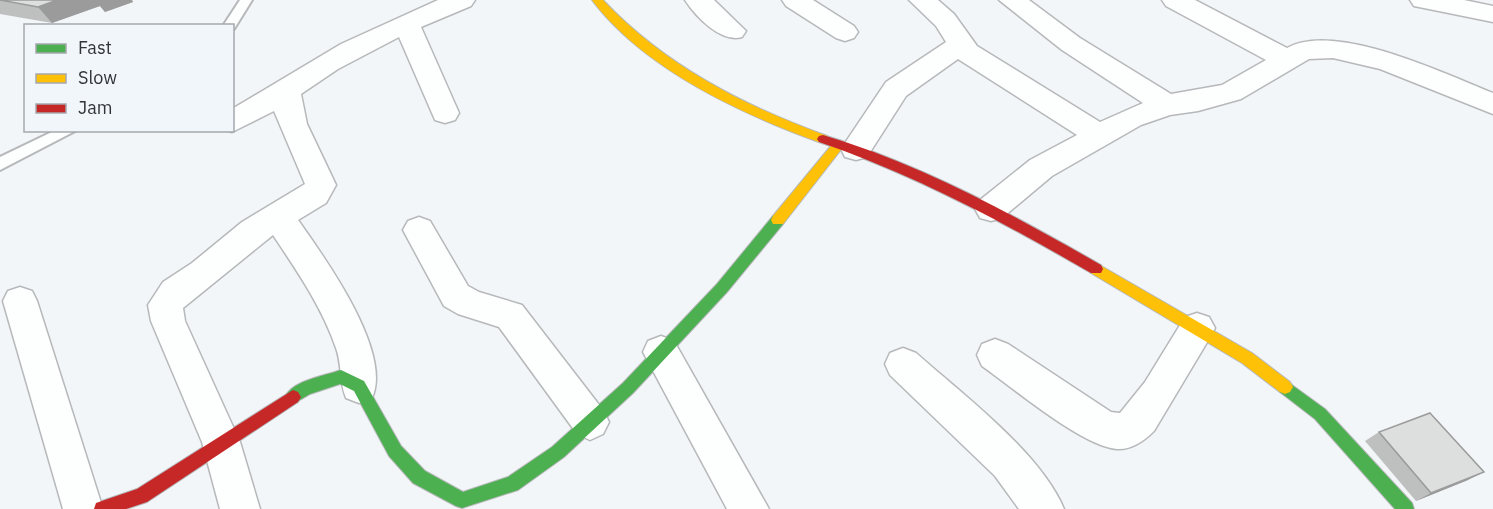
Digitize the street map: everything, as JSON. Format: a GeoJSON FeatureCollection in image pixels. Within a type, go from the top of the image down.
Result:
{"type":"FeatureCollection","features":[{"type":"Feature","properties":{"kind":"street"},"geometry":{"type":"LineString","coordinates":[[234,121],[346,53],[406,23],[462,0]]}},
{"type":"Feature","properties":{"kind":"street"},"geometry":{"type":"LineString","coordinates":[[597,0],[614,21],[656,56],[703,84],[790,128],[848,147],[991,209],[1247,358],[1320,414],[1406,509]]}},
{"type":"Feature","properties":{"kind":"street"},"geometry":{"type":"LineString","coordinates":[[698,0],[733,31]]}},
{"type":"Feature","properties":{"kind":"street"},"geometry":{"type":"LineString","coordinates":[[795,0],[845,32]]}},
{"type":"Feature","properties":{"kind":"street"},"geometry":{"type":"LineString","coordinates":[[922,0],[945,20],[960,45],[1101,136]]}},
{"type":"Feature","properties":{"kind":"street"},"geometry":{"type":"LineString","coordinates":[[1012,0],[1071,44],[1167,105]]}},
{"type":"Feature","properties":{"kind":"street"},"geometry":{"type":"LineString","coordinates":[[1174,0],[1288,60]]}},
{"type":"Feature","properties":{"kind":"street"},"geometry":{"type":"LineString","coordinates":[[1423,0],[1493,14]]}},
{"type":"Feature","properties":{"kind":"street"},"geometry":{"type":"LineString","coordinates":[[406,23],[445,113]]}},
{"type":"Feature","properties":{"kind":"street"},"geometry":{"type":"LineString","coordinates":[[278,218],[322,280],[355,350],[359,386],[395,451],[419,477],[462,500],[512,484],[558,452],[661,352],[729,280],[848,147],[896,89],[960,45]]}},
{"type":"Feature","properties":{"kind":"street"},"geometry":{"type":"LineString","coordinates":[[991,209],[1041,168],[1131,118],[1167,105],[1198,101],[1231,92],[1304,50],[1333,49],[1388,62],[1493,104]]}},
{"type":"Feature","properties":{"kind":"street"},"geometry":{"type":"LineString","coordinates":[[240,509],[221,442],[168,321],[165,305],[175,292],[204,273],[236,244],[315,195],[321,185],[288,111],[285,98],[288,90]]}},
{"type":"Feature","properties":{"kind":"street"},"geometry":{"type":"LineString","coordinates":[[419,230],[456,296],[470,304],[510,315],[590,422]]}},
{"type":"Feature","properties":{"kind":"street"},"geometry":{"type":"LineString","coordinates":[[20,301],[83,509]]}},
{"type":"Feature","properties":{"kind":"street"},"geometry":{"type":"LineString","coordinates":[[995,355],[1102,428],[1118,432],[1132,427],[1147,409],[1197,328]]}},
{"type":"Feature","properties":{"kind":"street"},"geometry":{"type":"LineString","coordinates":[[661,352],[749,509]]}},
{"type":"Feature","properties":{"kind":"street"},"geometry":{"type":"LineString","coordinates":[[903,364],[1009,463],[1044,509]]}},
{"type":"Feature","properties":{"kind":"street"},"geometry":{"type":"LineString","coordinates":[[102,509],[142,502],[221,442],[305,389],[341,377],[359,386]]}},
{"type":"Feature","properties":{"kind":"lane"},"geometry":{"type":"LineString","coordinates":[[230,24],[246,0]]}},
{"type":"Feature","properties":{"kind":"lane"},"geometry":{"type":"LineString","coordinates":[[0,164],[66,132]]}},
{"type":"Feature","properties":{"kind":"building"},"geometry":{"type":"Polygon","coordinates":[[[0,0],[57,0],[38,7],[0,0]]]}},
{"type":"Feature","properties":{"kind":"building"},"geometry":{"type":"Polygon","coordinates":[[[1430,413],[1484,472],[1431,493],[1379,432],[1430,413]]]}},
{"type":"Feature","properties":{"kind":"traffic: fast"},"geometry":{"type":"LineString","coordinates":[[293,397],[305,389],[341,377],[359,386],[395,451],[419,477],[462,500],[512,484],[558,452],[628,388],[722,288],[778,220]]}},
{"type":"Feature","properties":{"kind":"traffic: fast"},"geometry":{"type":"LineString","coordinates":[[1285,387],[1320,414],[1406,509]]}},
{"type":"Feature","properties":{"kind":"traffic: slow"},"geometry":{"type":"LineString","coordinates":[[597,0],[618,23],[671,65],[732,100],[823,139]]}},
{"type":"Feature","properties":{"kind":"traffic: slow"},"geometry":{"type":"LineString","coordinates":[[778,220],[839,144]]}},
{"type":"Feature","properties":{"kind":"traffic: slow"},"geometry":{"type":"LineString","coordinates":[[1096,269],[1247,358],[1285,387]]}},
{"type":"Feature","properties":{"kind":"traffic: jam"},"geometry":{"type":"LineString","coordinates":[[823,139],[894,165],[963,196],[1096,269]]}},
{"type":"Feature","properties":{"kind":"traffic: jam"},"geometry":{"type":"LineString","coordinates":[[102,509],[141,496],[293,397]]}}]}
